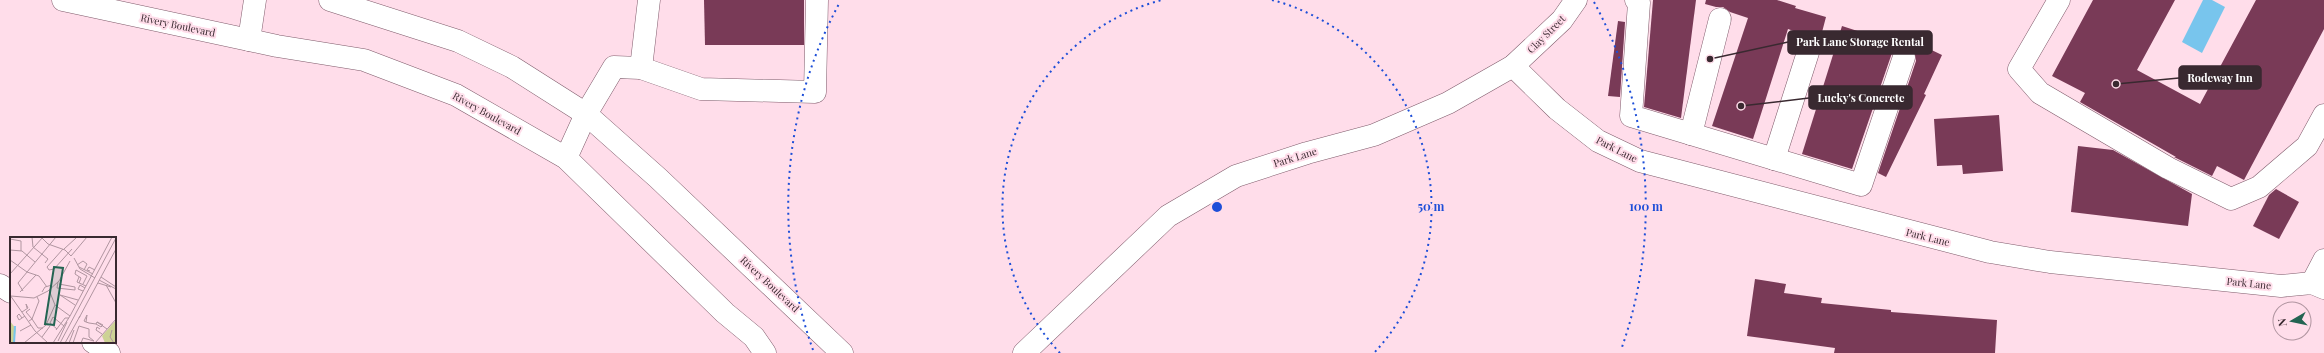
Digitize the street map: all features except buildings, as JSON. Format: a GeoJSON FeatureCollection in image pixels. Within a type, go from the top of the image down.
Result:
{"type":"FeatureCollection","features":[{"type":"Feature","properties":{"kind":"street","name":"Rivery Boulevard"},"geometry":{"type":"LineString","coordinates":[[63,0],[249,40],[364,60],[456,95],[566,158],[725,313],[754,337],[765,353]]}},
{"type":"Feature","properties":{"kind":"street"},"geometry":{"type":"LineString","coordinates":[[249,40],[255,0]]}},
{"type":"Feature","properties":{"kind":"street","name":"Rivery Boulevard"},"geometry":{"type":"LineString","coordinates":[[330,0],[458,41],[512,67],[586,114],[658,178],[842,353]]}},
{"type":"Feature","properties":{"kind":"street"},"geometry":{"type":"LineString","coordinates":[[641,68],[649,0]]}},
{"type":"Feature","properties":{"kind":"street"},"geometry":{"type":"LineString","coordinates":[[566,158],[586,114],[614,67],[641,68],[701,89],[815,92],[817,0]]}},
{"type":"Feature","properties":{"kind":"street","name":"Clay Street"},"geometry":{"type":"LineString","coordinates":[[1513,66],[1562,20],[1576,0]]}},
{"type":"Feature","properties":{"kind":"street"},"geometry":{"type":"LineString","coordinates":[[1636,0],[1640,3],[1631,116],[1861,185],[1904,57]]}},
{"type":"Feature","properties":{"kind":"street"},"geometry":{"type":"LineString","coordinates":[[2059,0],[2019,70],[2040,93],[2168,168],[2231,198],[2259,187],[2307,146],[2324,115]]}},
{"type":"Feature","properties":{"kind":"street"},"geometry":{"type":"LineString","coordinates":[[1691,134],[1720,19]]}},
{"type":"Feature","properties":{"kind":"street"},"geometry":{"type":"LineString","coordinates":[[1774,159],[1811,43]]}},
{"type":"Feature","properties":{"kind":"street","name":"Park Lane"},"geometry":{"type":"LineString","coordinates":[[1024,353],[1168,216],[1229,180],[1307,153],[1374,135],[1448,103],[1513,66],[1557,109],[1598,141],[1640,161],[1990,252],[2057,263],[2281,286],[2318,286],[2324,260]]}},
{"type":"Feature","properties":{"kind":"street"},"geometry":{"type":"LineString","coordinates":[[0,285],[10,291]]}},
{"type":"Feature","properties":{"kind":"street"},"geometry":{"type":"LineString","coordinates":[[95,343],[110,353]]}},
{"type":"Feature","properties":{"kind":"water"},"geometry":{"type":"Polygon","coordinates":[[[2203,0],[2212,0],[2225,7],[2202,53],[2182,42],[2203,0]]]}},
{"type":"Feature","properties":{"kind":"place","name":"Park Lane Storage Rental"},"geometry":{"type":"Point","coordinates":[1710,59]}},
{"type":"Feature","properties":{"kind":"place","name":"Rodeway Inn"},"geometry":{"type":"Point","coordinates":[2116,84]}},
{"type":"Feature","properties":{"kind":"place","name":"Lucky's Concrete"},"geometry":{"type":"Point","coordinates":[1741,106]}}]}
